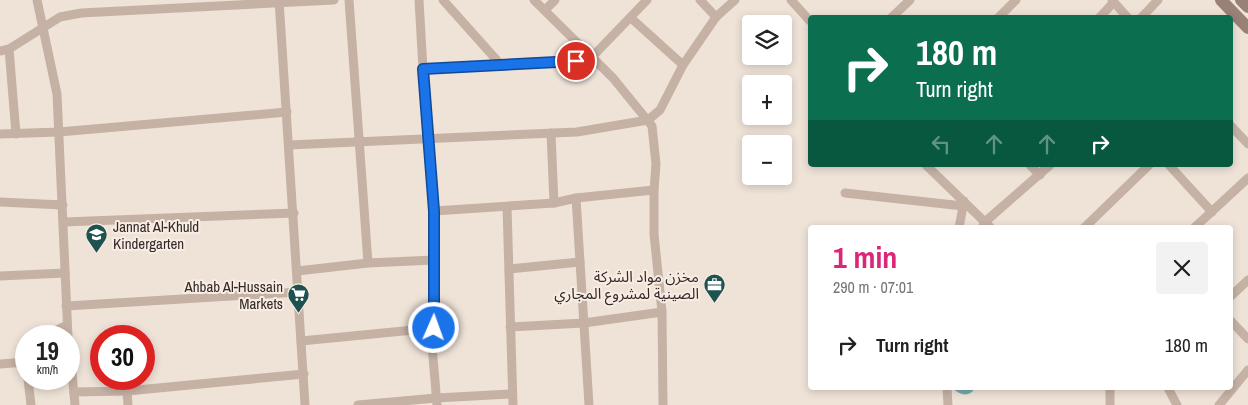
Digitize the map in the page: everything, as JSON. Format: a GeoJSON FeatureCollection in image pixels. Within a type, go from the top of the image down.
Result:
{"type":"FeatureCollection","features":[{"type":"Feature","properties":{"kind":"street"},"geometry":{"type":"LineString","coordinates":[[37,0],[58,94],[67,325]]}},
{"type":"Feature","properties":{"kind":"street"},"geometry":{"type":"LineString","coordinates":[[16,134],[4,50],[60,17],[80,13],[334,0]]}},
{"type":"Feature","properties":{"kind":"street"},"geometry":{"type":"LineString","coordinates":[[349,0],[368,263]]}},
{"type":"Feature","properties":{"kind":"street"},"geometry":{"type":"LineString","coordinates":[[419,0],[427,138],[434,211],[434,328],[432,346],[436,401]]}},
{"type":"Feature","properties":{"kind":"street"},"geometry":{"type":"LineString","coordinates":[[443,0],[502,66]]}},
{"type":"Feature","properties":{"kind":"street"},"geometry":{"type":"LineString","coordinates":[[534,0],[613,78],[652,126],[656,164],[654,234],[662,312],[662,405]]}},
{"type":"Feature","properties":{"kind":"street"},"geometry":{"type":"LineString","coordinates":[[545,10],[555,0]]}},
{"type":"Feature","properties":{"kind":"street"},"geometry":{"type":"LineString","coordinates":[[423,69],[502,66],[593,59],[647,0]]}},
{"type":"Feature","properties":{"kind":"street"},"geometry":{"type":"LineString","coordinates":[[700,0],[716,17]]}},
{"type":"Feature","properties":{"kind":"street"},"geometry":{"type":"LineString","coordinates":[[289,145],[577,132],[648,120],[660,110],[683,66],[716,17],[735,0]]}},
{"type":"Feature","properties":{"kind":"street"},"geometry":{"type":"LineString","coordinates":[[791,0],[808,19]]}},
{"type":"Feature","properties":{"kind":"street"},"geometry":{"type":"LineString","coordinates":[[894,15],[910,0]]}},
{"type":"Feature","properties":{"kind":"street"},"geometry":{"type":"LineString","coordinates":[[1001,15],[1016,0]]}},
{"type":"Feature","properties":{"kind":"street"},"geometry":{"type":"LineString","coordinates":[[1143,15],[1158,0]]}},
{"type":"Feature","properties":{"kind":"street"},"geometry":{"type":"LineString","coordinates":[[1221,0],[1248,28]]}},
{"type":"Feature","properties":{"kind":"street"},"geometry":{"type":"LineString","coordinates":[[1241,0],[1248,7]]}},
{"type":"Feature","properties":{"kind":"street"},"geometry":{"type":"LineString","coordinates":[[1101,15],[1113,1],[1125,15]]}},
{"type":"Feature","properties":{"kind":"street"},"geometry":{"type":"LineString","coordinates":[[279,2],[306,405]]}},
{"type":"Feature","properties":{"kind":"street"},"geometry":{"type":"LineString","coordinates":[[631,18],[683,66]]}},
{"type":"Feature","properties":{"kind":"street"},"geometry":{"type":"LineString","coordinates":[[0,134],[59,132],[287,112]]}},
{"type":"Feature","properties":{"kind":"street"},"geometry":{"type":"LineString","coordinates":[[1233,128],[1248,144]]}},
{"type":"Feature","properties":{"kind":"street"},"geometry":{"type":"LineString","coordinates":[[551,133],[554,203]]}},
{"type":"Feature","properties":{"kind":"street"},"geometry":{"type":"LineString","coordinates":[[928,167],[985,225]]}},
{"type":"Feature","properties":{"kind":"street"},"geometry":{"type":"LineString","coordinates":[[1032,167],[1040,175]]}},
{"type":"Feature","properties":{"kind":"street"},"geometry":{"type":"LineString","coordinates":[[987,225],[1048,167]]}},
{"type":"Feature","properties":{"kind":"street"},"geometry":{"type":"LineString","coordinates":[[1087,225],[1148,167]]}},
{"type":"Feature","properties":{"kind":"street"},"geometry":{"type":"LineString","coordinates":[[1172,167],[1212,212]]}},
{"type":"Feature","properties":{"kind":"street"},"geometry":{"type":"LineString","coordinates":[[1197,225],[1248,178]]}},
{"type":"Feature","properties":{"kind":"street"},"geometry":{"type":"LineString","coordinates":[[434,211],[554,203],[576,198],[654,190]]}},
{"type":"Feature","properties":{"kind":"street"},"geometry":{"type":"LineString","coordinates":[[845,193],[964,203]]}},
{"type":"Feature","properties":{"kind":"street"},"geometry":{"type":"LineString","coordinates":[[576,198],[589,405]]}},
{"type":"Feature","properties":{"kind":"street"},"geometry":{"type":"LineString","coordinates":[[0,202],[63,206]]}},
{"type":"Feature","properties":{"kind":"street"},"geometry":{"type":"LineString","coordinates":[[960,225],[964,203]]}},
{"type":"Feature","properties":{"kind":"street"},"geometry":{"type":"LineString","coordinates":[[507,207],[513,405]]}},
{"type":"Feature","properties":{"kind":"street"},"geometry":{"type":"LineString","coordinates":[[64,222],[294,213]]}},
{"type":"Feature","properties":{"kind":"street"},"geometry":{"type":"LineString","coordinates":[[297,271],[368,263],[434,260]]}},
{"type":"Feature","properties":{"kind":"street"},"geometry":{"type":"LineString","coordinates":[[509,269],[580,262]]}},
{"type":"Feature","properties":{"kind":"street"},"geometry":{"type":"LineString","coordinates":[[0,276],[65,273]]}},
{"type":"Feature","properties":{"kind":"street"},"geometry":{"type":"LineString","coordinates":[[1233,294],[1248,280]]}},
{"type":"Feature","properties":{"kind":"street"},"geometry":{"type":"LineString","coordinates":[[66,306],[298,292]]}},
{"type":"Feature","properties":{"kind":"street"},"geometry":{"type":"LineString","coordinates":[[510,327],[584,323],[662,312]]}},
{"type":"Feature","properties":{"kind":"street"},"geometry":{"type":"LineString","coordinates":[[1233,323],[1248,339]]}},
{"type":"Feature","properties":{"kind":"street"},"geometry":{"type":"LineString","coordinates":[[301,341],[434,328]]}},
{"type":"Feature","properties":{"kind":"street"},"geometry":{"type":"LineString","coordinates":[[0,364],[15,363]]}},
{"type":"Feature","properties":{"kind":"street"},"geometry":{"type":"LineString","coordinates":[[1233,388],[1248,370]]}},
{"type":"Feature","properties":{"kind":"street"},"geometry":{"type":"LineString","coordinates":[[75,405],[74,392],[127,391],[304,374]]}},
{"type":"Feature","properties":{"kind":"street"},"geometry":{"type":"LineString","coordinates":[[29,390],[31,405]]}},
{"type":"Feature","properties":{"kind":"street"},"geometry":{"type":"LineString","coordinates":[[947,390],[948,405]]}},
{"type":"Feature","properties":{"kind":"street"},"geometry":{"type":"LineString","coordinates":[[1110,390],[1110,405]]}},
{"type":"Feature","properties":{"kind":"street"},"geometry":{"type":"LineString","coordinates":[[1169,390],[1177,405]]}},
{"type":"Feature","properties":{"kind":"street"},"geometry":{"type":"LineString","coordinates":[[1219,405],[1231,390]]}},
{"type":"Feature","properties":{"kind":"street"},"geometry":{"type":"LineString","coordinates":[[127,391],[128,405]]}},
{"type":"Feature","properties":{"kind":"street"},"geometry":{"type":"LineString","coordinates":[[358,405],[474,400],[512,394]]}},
{"type":"Feature","properties":{"kind":"water"},"geometry":{"type":"Polygon","coordinates":[[[955,390],[974,390],[967,394],[955,390]]]}},
{"type":"Feature","properties":{"kind":"place","name":"Jannat Al-Khuld Kindergarten"},"geometry":{"type":"Point","coordinates":[97,254]}},
{"type":"Feature","properties":{"kind":"place","name":"مخزن مواد الشركة الصينية لمشروع المجاري"},"geometry":{"type":"Point","coordinates":[715,304]}},
{"type":"Feature","properties":{"kind":"place","name":"Ahbab Al-Hussain Markets"},"geometry":{"type":"Point","coordinates":[299,314]}},
{"type":"Feature","properties":{"kind":"route"},"geometry":{"type":"LineString","coordinates":[[434,328],[434,211],[423,69],[576,61]]}}]}
